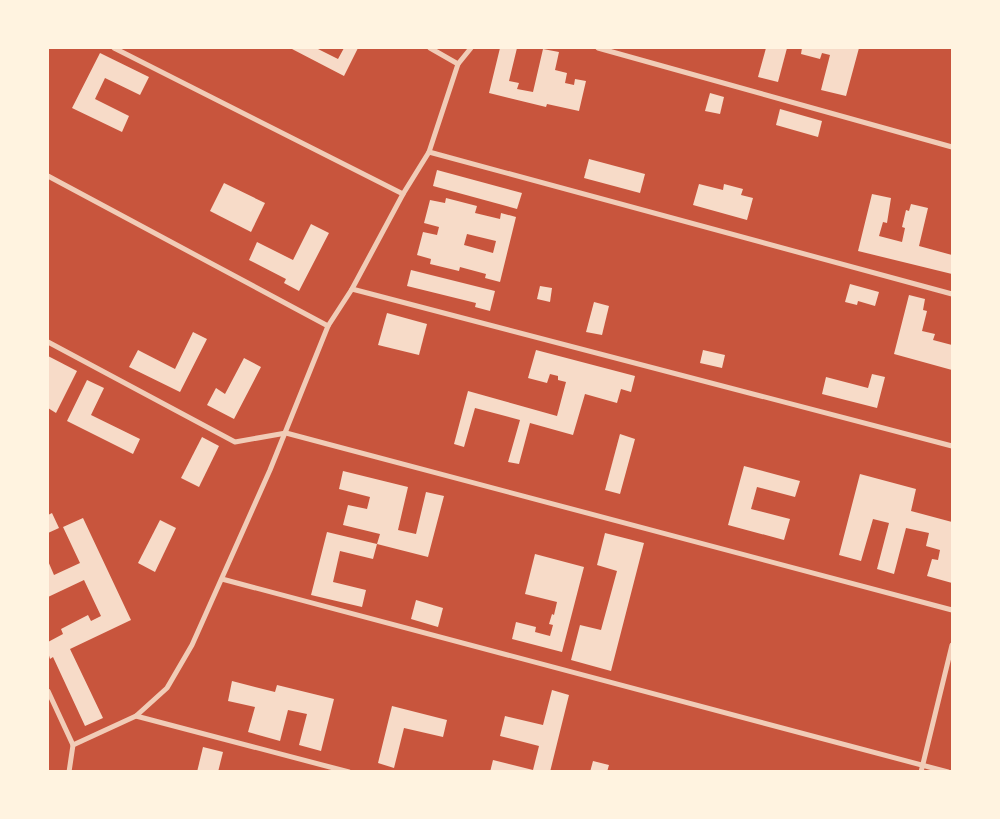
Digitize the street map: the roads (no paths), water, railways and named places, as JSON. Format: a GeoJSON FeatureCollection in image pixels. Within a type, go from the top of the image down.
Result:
{"type":"FeatureCollection","features":[{"type":"Feature","properties":{"kind":"street"},"geometry":{"type":"LineString","coordinates":[[114,48],[403,194]]}},
{"type":"Feature","properties":{"kind":"street"},"geometry":{"type":"LineString","coordinates":[[430,48],[458,64]]}},
{"type":"Feature","properties":{"kind":"street"},"geometry":{"type":"LineString","coordinates":[[74,745],[136,716],[167,688],[192,645],[286,434],[328,326],[352,289],[403,194],[429,152],[458,64],[471,48]]}},
{"type":"Feature","properties":{"kind":"street"},"geometry":{"type":"LineString","coordinates":[[598,48],[952,148]]}},
{"type":"Feature","properties":{"kind":"street"},"geometry":{"type":"LineString","coordinates":[[429,152],[952,294]]}},
{"type":"Feature","properties":{"kind":"street"},"geometry":{"type":"LineString","coordinates":[[48,176],[328,326]]}},
{"type":"Feature","properties":{"kind":"street"},"geometry":{"type":"LineString","coordinates":[[352,289],[952,446]]}},
{"type":"Feature","properties":{"kind":"street"},"geometry":{"type":"LineString","coordinates":[[48,342],[235,442],[286,434],[952,610]]}},
{"type":"Feature","properties":{"kind":"street"},"geometry":{"type":"LineString","coordinates":[[222,579],[948,772]]}},
{"type":"Feature","properties":{"kind":"street"},"geometry":{"type":"LineString","coordinates":[[921,772],[952,644]]}},
{"type":"Feature","properties":{"kind":"street"},"geometry":{"type":"LineString","coordinates":[[48,691],[74,745],[69,772]]}},
{"type":"Feature","properties":{"kind":"street"},"geometry":{"type":"LineString","coordinates":[[136,716],[349,772]]}}]}
